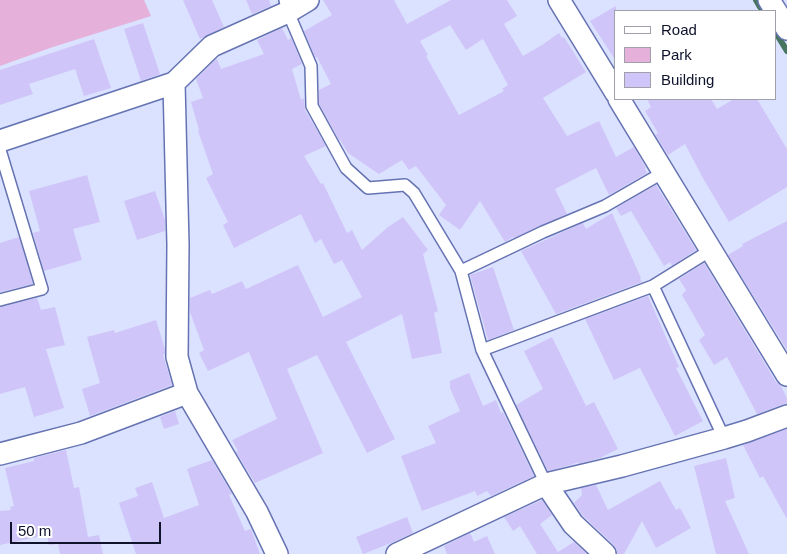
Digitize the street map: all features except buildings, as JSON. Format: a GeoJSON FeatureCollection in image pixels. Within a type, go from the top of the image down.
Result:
{"type":"FeatureCollection","features":[{"type":"Feature","properties":{"kind":"street"},"geometry":{"type":"LineString","coordinates":[[0,141],[174,83],[212,46],[287,6],[308,0]]}},
{"type":"Feature","properties":{"kind":"street"},"geometry":{"type":"LineString","coordinates":[[559,0],[614,87]]}},
{"type":"Feature","properties":{"kind":"street"},"geometry":{"type":"LineString","coordinates":[[775,5],[787,28]]}},
{"type":"Feature","properties":{"kind":"street"},"geometry":{"type":"LineString","coordinates":[[174,83],[178,245],[177,357],[187,393],[256,512],[277,554]]}},
{"type":"Feature","properties":{"kind":"street"},"geometry":{"type":"LineString","coordinates":[[622,100],[787,375]]}},
{"type":"Feature","properties":{"kind":"street"},"geometry":{"type":"LineString","coordinates":[[0,454],[81,433],[187,393]]}},
{"type":"Feature","properties":{"kind":"street"},"geometry":{"type":"LineString","coordinates":[[397,554],[546,484],[622,466],[724,438],[787,416]]}},
{"type":"Feature","properties":{"kind":"street"},"geometry":{"type":"LineString","coordinates":[[546,484],[573,524],[605,554]]}},
{"type":"Feature","properties":{"kind":"lane"},"geometry":{"type":"LineString","coordinates":[[287,6],[312,66],[312,106],[346,168],[368,188],[406,185],[414,192],[461,271],[482,350],[546,484]]}},
{"type":"Feature","properties":{"kind":"lane"},"geometry":{"type":"LineString","coordinates":[[0,150],[42,289],[0,300]]}},
{"type":"Feature","properties":{"kind":"lane"},"geometry":{"type":"LineString","coordinates":[[461,271],[543,232],[605,206],[664,172]]}},
{"type":"Feature","properties":{"kind":"lane"},"geometry":{"type":"LineString","coordinates":[[482,350],[653,286],[711,250]]}},
{"type":"Feature","properties":{"kind":"lane"},"geometry":{"type":"LineString","coordinates":[[653,286],[724,438]]}},
{"type":"Feature","properties":{"kind":"green space"},"geometry":{"type":"Polygon","coordinates":[[[0,0],[144,0],[151,16],[0,66],[0,0]]]}},
{"type":"Feature","properties":{"kind":"waterway"},"geometry":{"type":"LineString","coordinates":[[756,0],[760,7]]}},
{"type":"Feature","properties":{"kind":"waterway"},"geometry":{"type":"LineString","coordinates":[[777,35],[787,51]]}}]}
